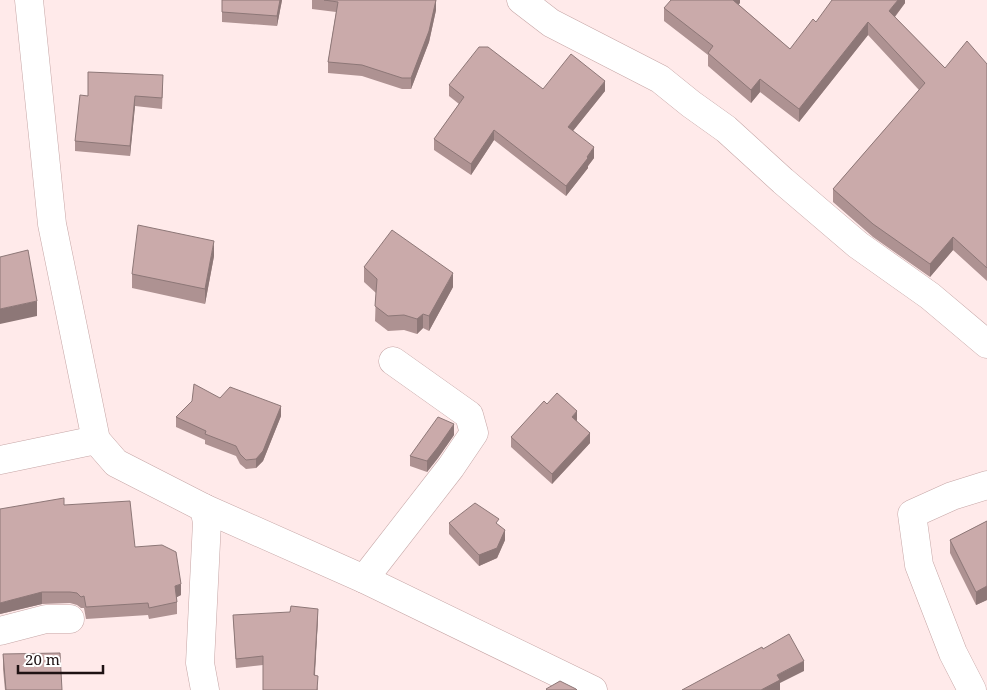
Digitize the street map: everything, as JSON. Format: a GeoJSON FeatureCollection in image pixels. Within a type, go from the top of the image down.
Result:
{"type":"FeatureCollection","features":[{"type":"Feature","properties":{"kind":"street"},"geometry":{"type":"LineString","coordinates":[[29,0],[52,224],[96,440],[116,463],[204,508],[364,579],[593,690]]}},
{"type":"Feature","properties":{"kind":"street"},"geometry":{"type":"LineString","coordinates":[[521,0],[551,23],[660,79],[726,129],[858,245],[930,296],[987,344]]}},
{"type":"Feature","properties":{"kind":"street"},"geometry":{"type":"LineString","coordinates":[[364,579],[452,467],[474,433],[468,415],[393,361]]}},
{"type":"Feature","properties":{"kind":"street"},"geometry":{"type":"LineString","coordinates":[[0,460],[96,440]]}},
{"type":"Feature","properties":{"kind":"street"},"geometry":{"type":"LineString","coordinates":[[972,690],[953,653],[919,565],[912,514],[952,496],[987,485]]}},
{"type":"Feature","properties":{"kind":"street"},"geometry":{"type":"LineString","coordinates":[[204,508],[207,522],[200,663],[205,690]]}},
{"type":"Feature","properties":{"kind":"street"},"geometry":{"type":"LineString","coordinates":[[0,631],[46,619],[70,619]]}},
{"type":"Feature","properties":{"kind":"building"},"geometry":{"type":"Polygon","coordinates":[[[222,0],[280,0],[277,16],[222,12],[222,0]]]}},
{"type":"Feature","properties":{"kind":"building"},"geometry":{"type":"Polygon","coordinates":[[[324,0],[436,0],[429,31],[411,78],[402,78],[362,65],[328,62],[338,2],[324,0]]]}},
{"type":"Feature","properties":{"kind":"building"},"geometry":{"type":"Polygon","coordinates":[[[671,0],[733,0],[790,49],[813,19],[816,22],[832,0],[898,0],[889,11],[945,68],[967,41],[987,64],[987,268],[953,237],[930,264],[873,224],[833,189],[925,83],[868,22],[799,109],[760,79],[751,90],[708,53],[713,46],[664,8],[671,0]]]}},
{"type":"Feature","properties":{"kind":"building"},"geometry":{"type":"Polygon","coordinates":[[[479,47],[488,47],[543,89],[571,54],[605,81],[568,127],[594,147],[588,158],[566,186],[494,130],[471,164],[434,139],[464,97],[449,85],[479,47]]]}},
{"type":"Feature","properties":{"kind":"building"},"geometry":{"type":"Polygon","coordinates":[[[88,72],[163,75],[162,98],[135,96],[130,146],[75,141],[80,95],[88,96],[88,72]]]}},
{"type":"Feature","properties":{"kind":"building"},"geometry":{"type":"Polygon","coordinates":[[[138,225],[214,241],[205,289],[132,274],[138,225]]]}},
{"type":"Feature","properties":{"kind":"building"},"geometry":{"type":"Polygon","coordinates":[[[392,230],[453,273],[429,316],[423,314],[417,319],[404,315],[388,316],[375,306],[377,279],[364,267],[392,230]]]}},
{"type":"Feature","properties":{"kind":"building"},"geometry":{"type":"Polygon","coordinates":[[[28,250],[37,301],[0,309],[0,257],[28,250]]]}},
{"type":"Feature","properties":{"kind":"building"},"geometry":{"type":"Polygon","coordinates":[[[194,384],[220,398],[230,387],[281,406],[263,451],[256,459],[246,460],[236,446],[205,434],[206,431],[176,417],[192,401],[194,384]]]}},
{"type":"Feature","properties":{"kind":"building"},"geometry":{"type":"Polygon","coordinates":[[[557,393],[577,411],[572,417],[590,433],[552,474],[511,437],[544,401],[547,404],[557,393]]]}},
{"type":"Feature","properties":{"kind":"building"},"geometry":{"type":"Polygon","coordinates":[[[438,417],[454,424],[438,447],[427,461],[410,456],[438,417]]]}},
{"type":"Feature","properties":{"kind":"building"},"geometry":{"type":"Polygon","coordinates":[[[64,498],[64,505],[130,501],[135,547],[162,545],[176,552],[181,584],[175,586],[177,602],[149,608],[148,603],[86,607],[84,596],[81,597],[77,593],[42,592],[0,603],[0,509],[64,498]]]}},
{"type":"Feature","properties":{"kind":"building"},"geometry":{"type":"Polygon","coordinates":[[[475,503],[499,519],[496,523],[505,530],[497,548],[479,555],[449,523],[475,503]]]}},
{"type":"Feature","properties":{"kind":"building"},"geometry":{"type":"Polygon","coordinates":[[[987,521],[987,586],[976,592],[950,540],[987,521]]]}},
{"type":"Feature","properties":{"kind":"building"},"geometry":{"type":"Polygon","coordinates":[[[291,606],[318,609],[314,675],[318,676],[317,690],[263,690],[263,656],[236,659],[233,615],[290,612],[291,606]]]}},
{"type":"Feature","properties":{"kind":"building"},"geometry":{"type":"Polygon","coordinates":[[[789,634],[804,661],[777,675],[780,680],[761,690],[682,690],[762,647],[763,649],[789,634]]]}},
{"type":"Feature","properties":{"kind":"building"},"geometry":{"type":"Polygon","coordinates":[[[60,653],[62,690],[6,690],[3,654],[60,653]]]}},
{"type":"Feature","properties":{"kind":"building"},"geometry":{"type":"Polygon","coordinates":[[[560,681],[576,689],[577,690],[546,689],[560,681]]]}}]}
